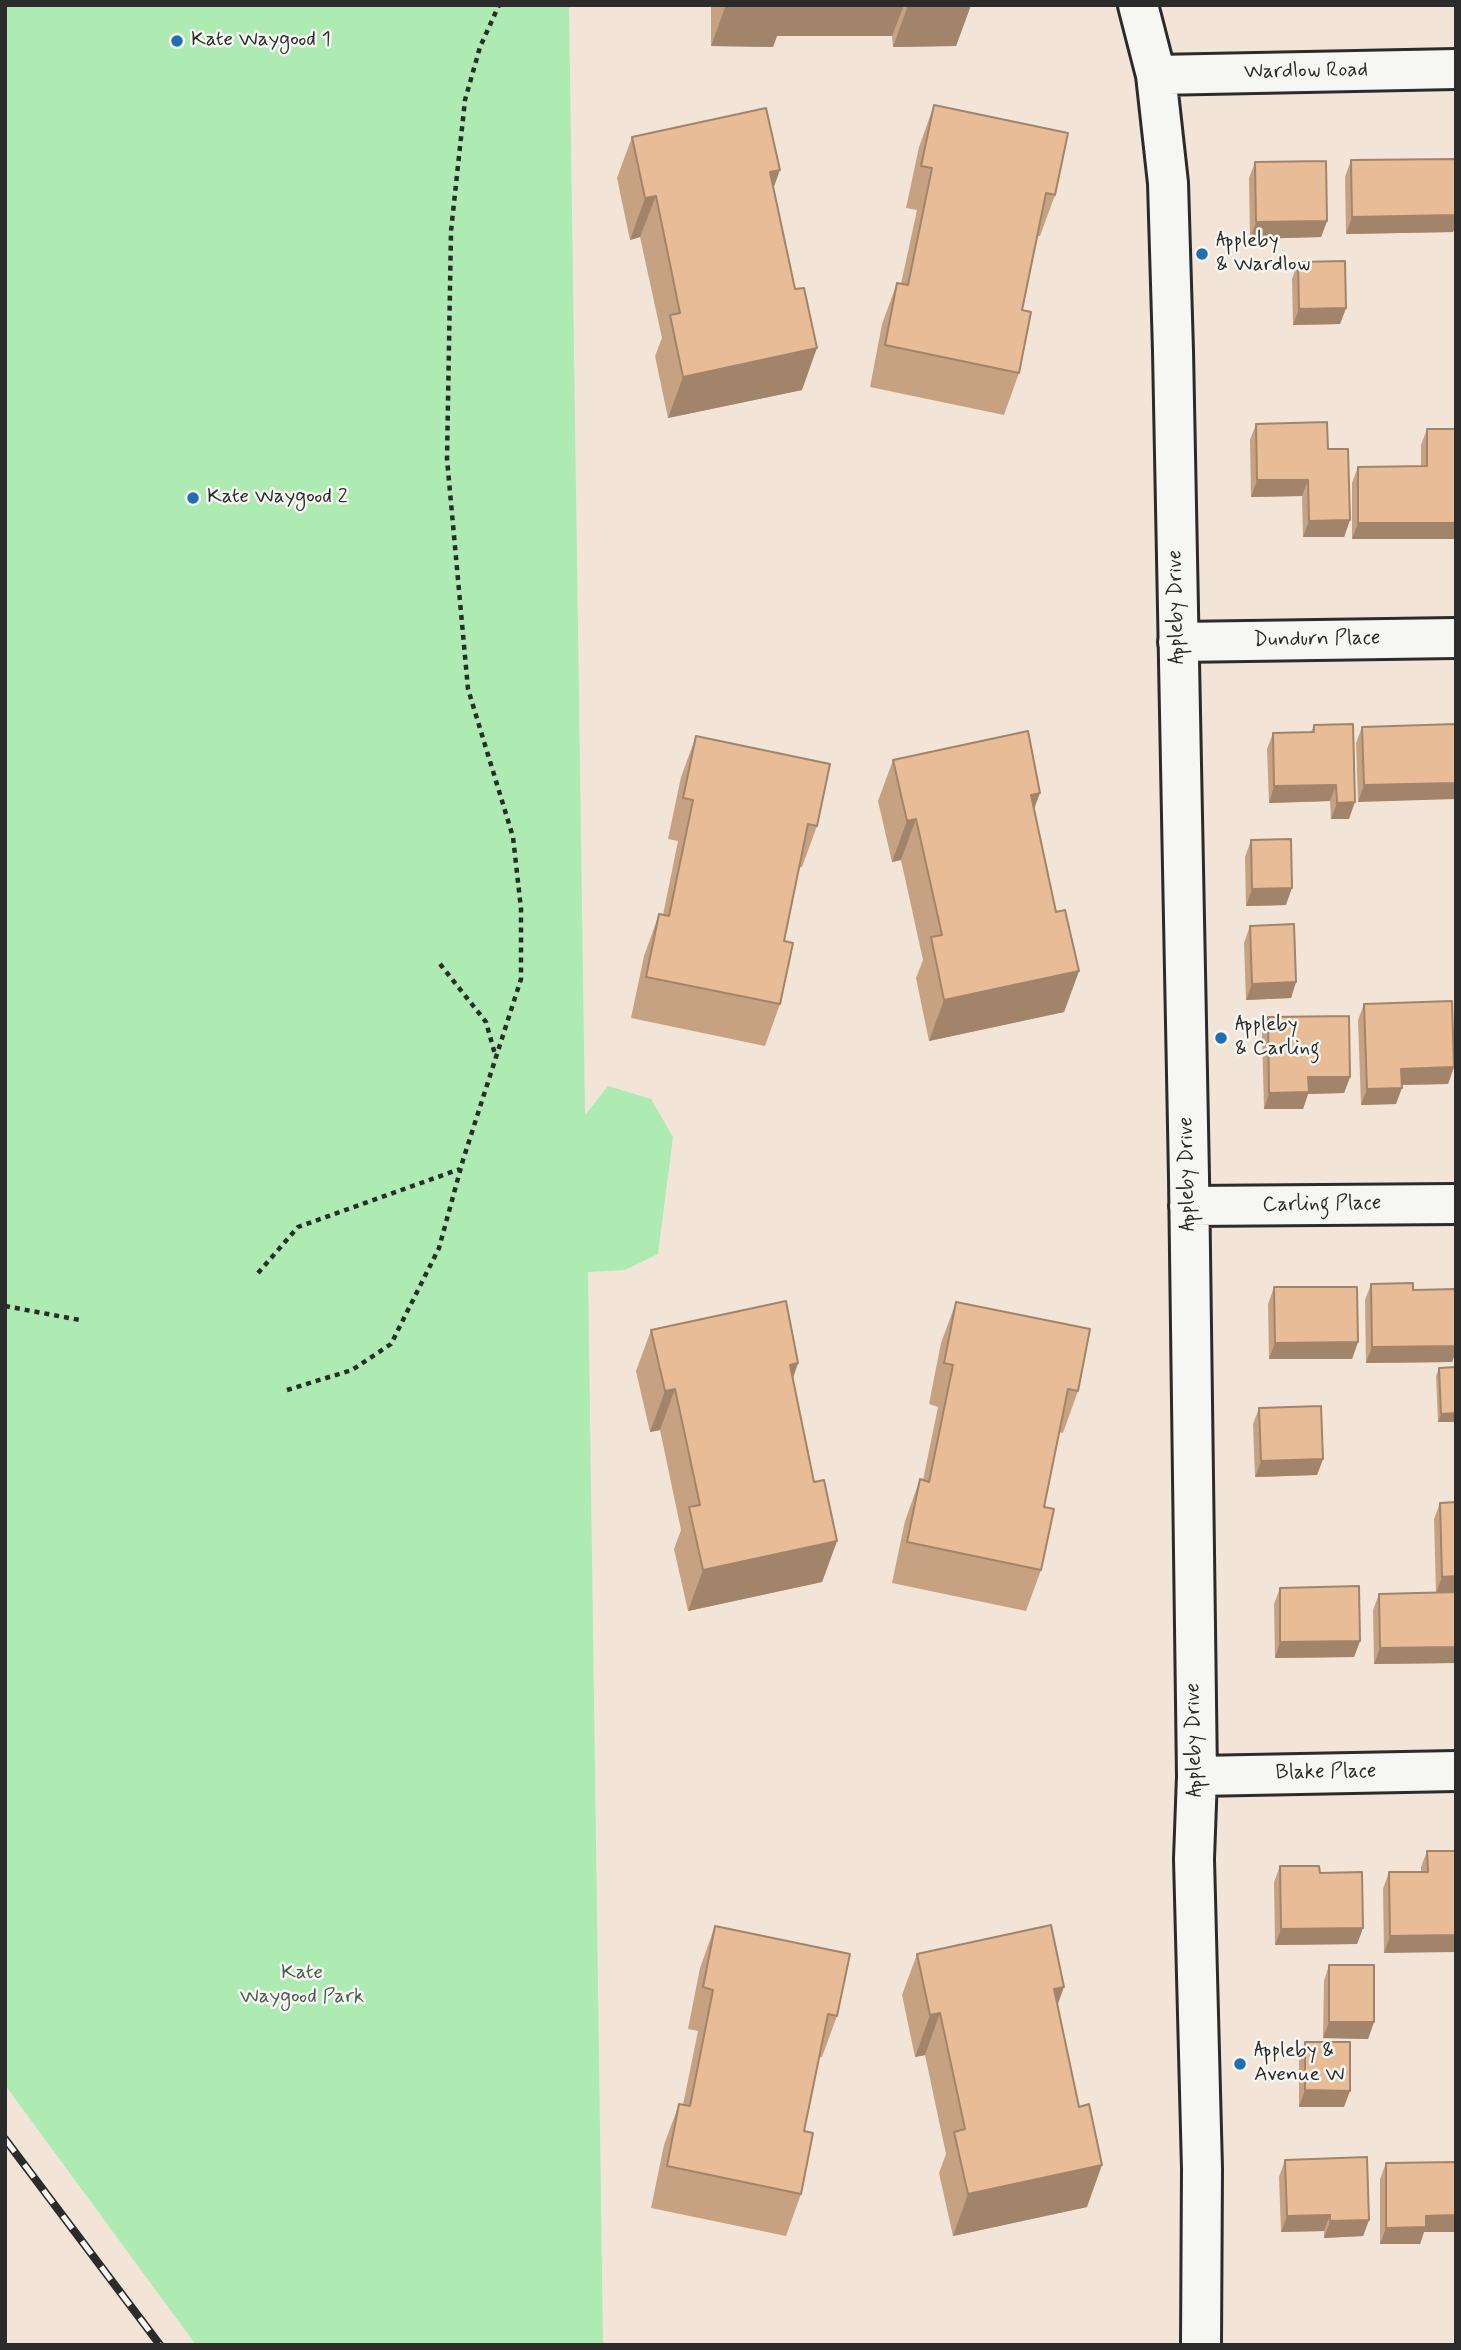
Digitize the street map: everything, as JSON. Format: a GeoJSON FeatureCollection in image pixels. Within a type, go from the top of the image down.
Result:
{"type":"FeatureCollection","features":[{"type":"Feature","properties":{"kind":"street","name":"Appleby Drive"},"geometry":{"type":"LineString","coordinates":[[1138,5],[1156,75],[1168,183],[1189,1206],[1197,1776],[1194,1859],[1202,2169],[1201,2345]]}},
{"type":"Feature","properties":{"kind":"street","name":"Wardlow Road"},"geometry":{"type":"LineString","coordinates":[[1156,75],[1456,69]]}},
{"type":"Feature","properties":{"kind":"street","name":"Dundurn Place"},"geometry":{"type":"LineString","coordinates":[[1178,642],[1456,638]]}},
{"type":"Feature","properties":{"kind":"street","name":"Carling Place"},"geometry":{"type":"LineString","coordinates":[[1189,1206],[1456,1203]]}},
{"type":"Feature","properties":{"kind":"street","name":"Blake Place"},"geometry":{"type":"LineString","coordinates":[[1197,1776],[1456,1771]]}},
{"type":"Feature","properties":{"kind":"path"},"geometry":{"type":"LineString","coordinates":[[287,1390],[352,1370],[391,1344],[439,1248],[521,979],[521,909],[513,837],[468,689],[447,459],[451,230],[465,100],[480,47],[499,5]]}},
{"type":"Feature","properties":{"kind":"path"},"geometry":{"type":"LineString","coordinates":[[440,964],[485,1022],[496,1059]]}},
{"type":"Feature","properties":{"kind":"path"},"geometry":{"type":"LineString","coordinates":[[258,1273],[298,1227],[461,1169]]}},
{"type":"Feature","properties":{"kind":"path"},"geometry":{"type":"LineString","coordinates":[[5,1306],[80,1320]]}},
{"type":"Feature","properties":{"kind":"green space","name":"Kate Waygood Park"},"geometry":{"type":"Polygon","coordinates":[[[5,5],[569,5],[585,1115],[608,1086],[651,1099],[673,1137],[658,1254],[625,1270],[588,1272],[603,2345],[196,2345],[5,2085],[5,5]]]}},
{"type":"Feature","properties":{"kind":"building"},"geometry":{"type":"Polygon","coordinates":[[[934,105],[1068,133],[1055,195],[1046,193],[1022,310],[1031,312],[1019,373],[885,345],[897,283],[908,285],[932,168],[921,166],[934,105]]]}},
{"type":"Feature","properties":{"kind":"building"},"geometry":{"type":"Polygon","coordinates":[[[766,108],[780,170],[770,172],[795,289],[804,288],[817,348],[683,377],[670,315],[680,313],[656,196],[645,198],[632,137],[766,108]]]}},
{"type":"Feature","properties":{"kind":"building"},"geometry":{"type":"Polygon","coordinates":[[[1456,159],[1456,215],[1352,217],[1351,160],[1456,159]]]}},
{"type":"Feature","properties":{"kind":"building"},"geometry":{"type":"Polygon","coordinates":[[[1326,161],[1327,221],[1256,222],[1255,162],[1326,161]]]}},
{"type":"Feature","properties":{"kind":"building"},"geometry":{"type":"Polygon","coordinates":[[[1345,261],[1346,308],[1299,309],[1298,262],[1345,261]]]}},
{"type":"Feature","properties":{"kind":"building"},"geometry":{"type":"Polygon","coordinates":[[[1327,422],[1328,449],[1348,449],[1350,520],[1309,521],[1308,480],[1257,480],[1256,424],[1327,422]]]}},
{"type":"Feature","properties":{"kind":"building"},"geometry":{"type":"Polygon","coordinates":[[[1427,429],[1456,429],[1456,523],[1358,523],[1358,467],[1427,466],[1427,429]]]}},
{"type":"Feature","properties":{"kind":"building"},"geometry":{"type":"Polygon","coordinates":[[[1353,724],[1355,802],[1337,803],[1336,785],[1274,786],[1273,733],[1314,732],[1314,725],[1353,724]]]}},
{"type":"Feature","properties":{"kind":"building"},"geometry":{"type":"Polygon","coordinates":[[[1456,724],[1456,783],[1364,785],[1362,727],[1456,724]]]}},
{"type":"Feature","properties":{"kind":"building"},"geometry":{"type":"Polygon","coordinates":[[[1028,731],[1040,793],[1031,795],[1056,912],[1065,910],[1079,971],[944,1000],[931,937],[942,935],[916,819],[907,821],[893,760],[1028,731]]]}},
{"type":"Feature","properties":{"kind":"building"},"geometry":{"type":"Polygon","coordinates":[[[696,736],[830,764],[817,826],[808,824],[784,941],[793,943],[780,1004],[646,977],[659,914],[669,916],[693,800],[683,798],[696,736]]]}},
{"type":"Feature","properties":{"kind":"building"},"geometry":{"type":"Polygon","coordinates":[[[1291,839],[1292,888],[1252,889],[1251,840],[1291,839]]]}},
{"type":"Feature","properties":{"kind":"building"},"geometry":{"type":"Polygon","coordinates":[[[1294,924],[1296,982],[1252,984],[1250,926],[1294,924]]]}},
{"type":"Feature","properties":{"kind":"building"},"geometry":{"type":"Polygon","coordinates":[[[1452,1001],[1454,1067],[1401,1069],[1402,1088],[1367,1089],[1364,1004],[1452,1001]]]}},
{"type":"Feature","properties":{"kind":"building"},"geometry":{"type":"Polygon","coordinates":[[[1349,1016],[1350,1077],[1308,1077],[1309,1092],[1269,1093],[1268,1017],[1349,1016]]]}},
{"type":"Feature","properties":{"kind":"building"},"geometry":{"type":"Polygon","coordinates":[[[1413,1283],[1413,1290],[1456,1289],[1456,1346],[1372,1347],[1371,1284],[1413,1283]]]}},
{"type":"Feature","properties":{"kind":"building"},"geometry":{"type":"Polygon","coordinates":[[[1274,1287],[1357,1287],[1358,1342],[1275,1343],[1274,1287]]]}},
{"type":"Feature","properties":{"kind":"building"},"geometry":{"type":"Polygon","coordinates":[[[786,1301],[798,1363],[790,1365],[814,1482],[824,1480],[837,1541],[703,1570],[689,1507],[700,1505],[675,1389],[665,1391],[651,1330],[786,1301]]]}},
{"type":"Feature","properties":{"kind":"building"},"geometry":{"type":"Polygon","coordinates":[[[956,1302],[1090,1329],[1078,1391],[1068,1389],[1044,1507],[1054,1509],[1041,1570],[907,1542],[920,1479],[929,1482],[953,1365],[944,1363],[956,1302]]]}},
{"type":"Feature","properties":{"kind":"building"},"geometry":{"type":"Polygon","coordinates":[[[1456,1367],[1456,1413],[1441,1414],[1439,1368],[1456,1367]]]}},
{"type":"Feature","properties":{"kind":"building"},"geometry":{"type":"Polygon","coordinates":[[[1321,1406],[1323,1459],[1261,1461],[1259,1408],[1321,1406]]]}},
{"type":"Feature","properties":{"kind":"building"},"geometry":{"type":"Polygon","coordinates":[[[1456,1502],[1456,1576],[1442,1577],[1440,1503],[1456,1502]]]}},
{"type":"Feature","properties":{"kind":"building"},"geometry":{"type":"Polygon","coordinates":[[[1359,1586],[1360,1641],[1280,1642],[1280,1588],[1359,1586]]]}},
{"type":"Feature","properties":{"kind":"building"},"geometry":{"type":"Polygon","coordinates":[[[1456,1592],[1456,1647],[1380,1648],[1379,1594],[1456,1592]]]}},
{"type":"Feature","properties":{"kind":"building"},"geometry":{"type":"Polygon","coordinates":[[[1427,1851],[1456,1851],[1456,1935],[1390,1936],[1389,1872],[1428,1872],[1427,1851]]]}},
{"type":"Feature","properties":{"kind":"building"},"geometry":{"type":"Polygon","coordinates":[[[1280,1866],[1319,1866],[1320,1873],[1362,1872],[1363,1928],[1281,1929],[1280,1866]]]}},
{"type":"Feature","properties":{"kind":"building"},"geometry":{"type":"Polygon","coordinates":[[[1051,1925],[1064,1987],[1054,1989],[1079,2107],[1089,2104],[1102,2165],[968,2194],[954,2132],[965,2129],[940,2013],[930,2015],[917,1954],[1051,1925]]]}},
{"type":"Feature","properties":{"kind":"building"},"geometry":{"type":"Polygon","coordinates":[[[715,1926],[850,1954],[837,2016],[828,2014],[804,2131],[813,2133],[801,2194],[667,2166],[679,2104],[690,2106],[713,1990],[703,1987],[715,1926]]]}},
{"type":"Feature","properties":{"kind":"building"},"geometry":{"type":"Polygon","coordinates":[[[1329,1965],[1374,1965],[1374,2022],[1329,2022],[1329,1965]]]}},
{"type":"Feature","properties":{"kind":"building"},"geometry":{"type":"Polygon","coordinates":[[[1305,2042],[1350,2042],[1350,2091],[1305,2090],[1305,2042]]]}},
{"type":"Feature","properties":{"kind":"building"},"geometry":{"type":"Polygon","coordinates":[[[1367,2157],[1369,2220],[1330,2221],[1330,2215],[1287,2216],[1285,2160],[1367,2157]]]}},
{"type":"Feature","properties":{"kind":"building"},"geometry":{"type":"Polygon","coordinates":[[[1456,2162],[1456,2215],[1426,2216],[1426,2227],[1386,2228],[1386,2163],[1456,2162]]]}},
{"type":"Feature","properties":{"kind":"railway"},"geometry":{"type":"LineString","coordinates":[[5,2139],[160,2345]]}},
{"type":"Feature","properties":{"kind":"place","name":"Kate Waygood 1"},"geometry":{"type":"Point","coordinates":[177,41]}},
{"type":"Feature","properties":{"kind":"place","name":"Appleby & Wardlow"},"geometry":{"type":"Point","coordinates":[1202,254]}},
{"type":"Feature","properties":{"kind":"place","name":"Kate Waygood 2"},"geometry":{"type":"Point","coordinates":[193,498]}},
{"type":"Feature","properties":{"kind":"place","name":"Appleby & Carling"},"geometry":{"type":"Point","coordinates":[1221,1038]}},
{"type":"Feature","properties":{"kind":"place","name":"Appleby & Avenue W"},"geometry":{"type":"Point","coordinates":[1240,2064]}}]}
